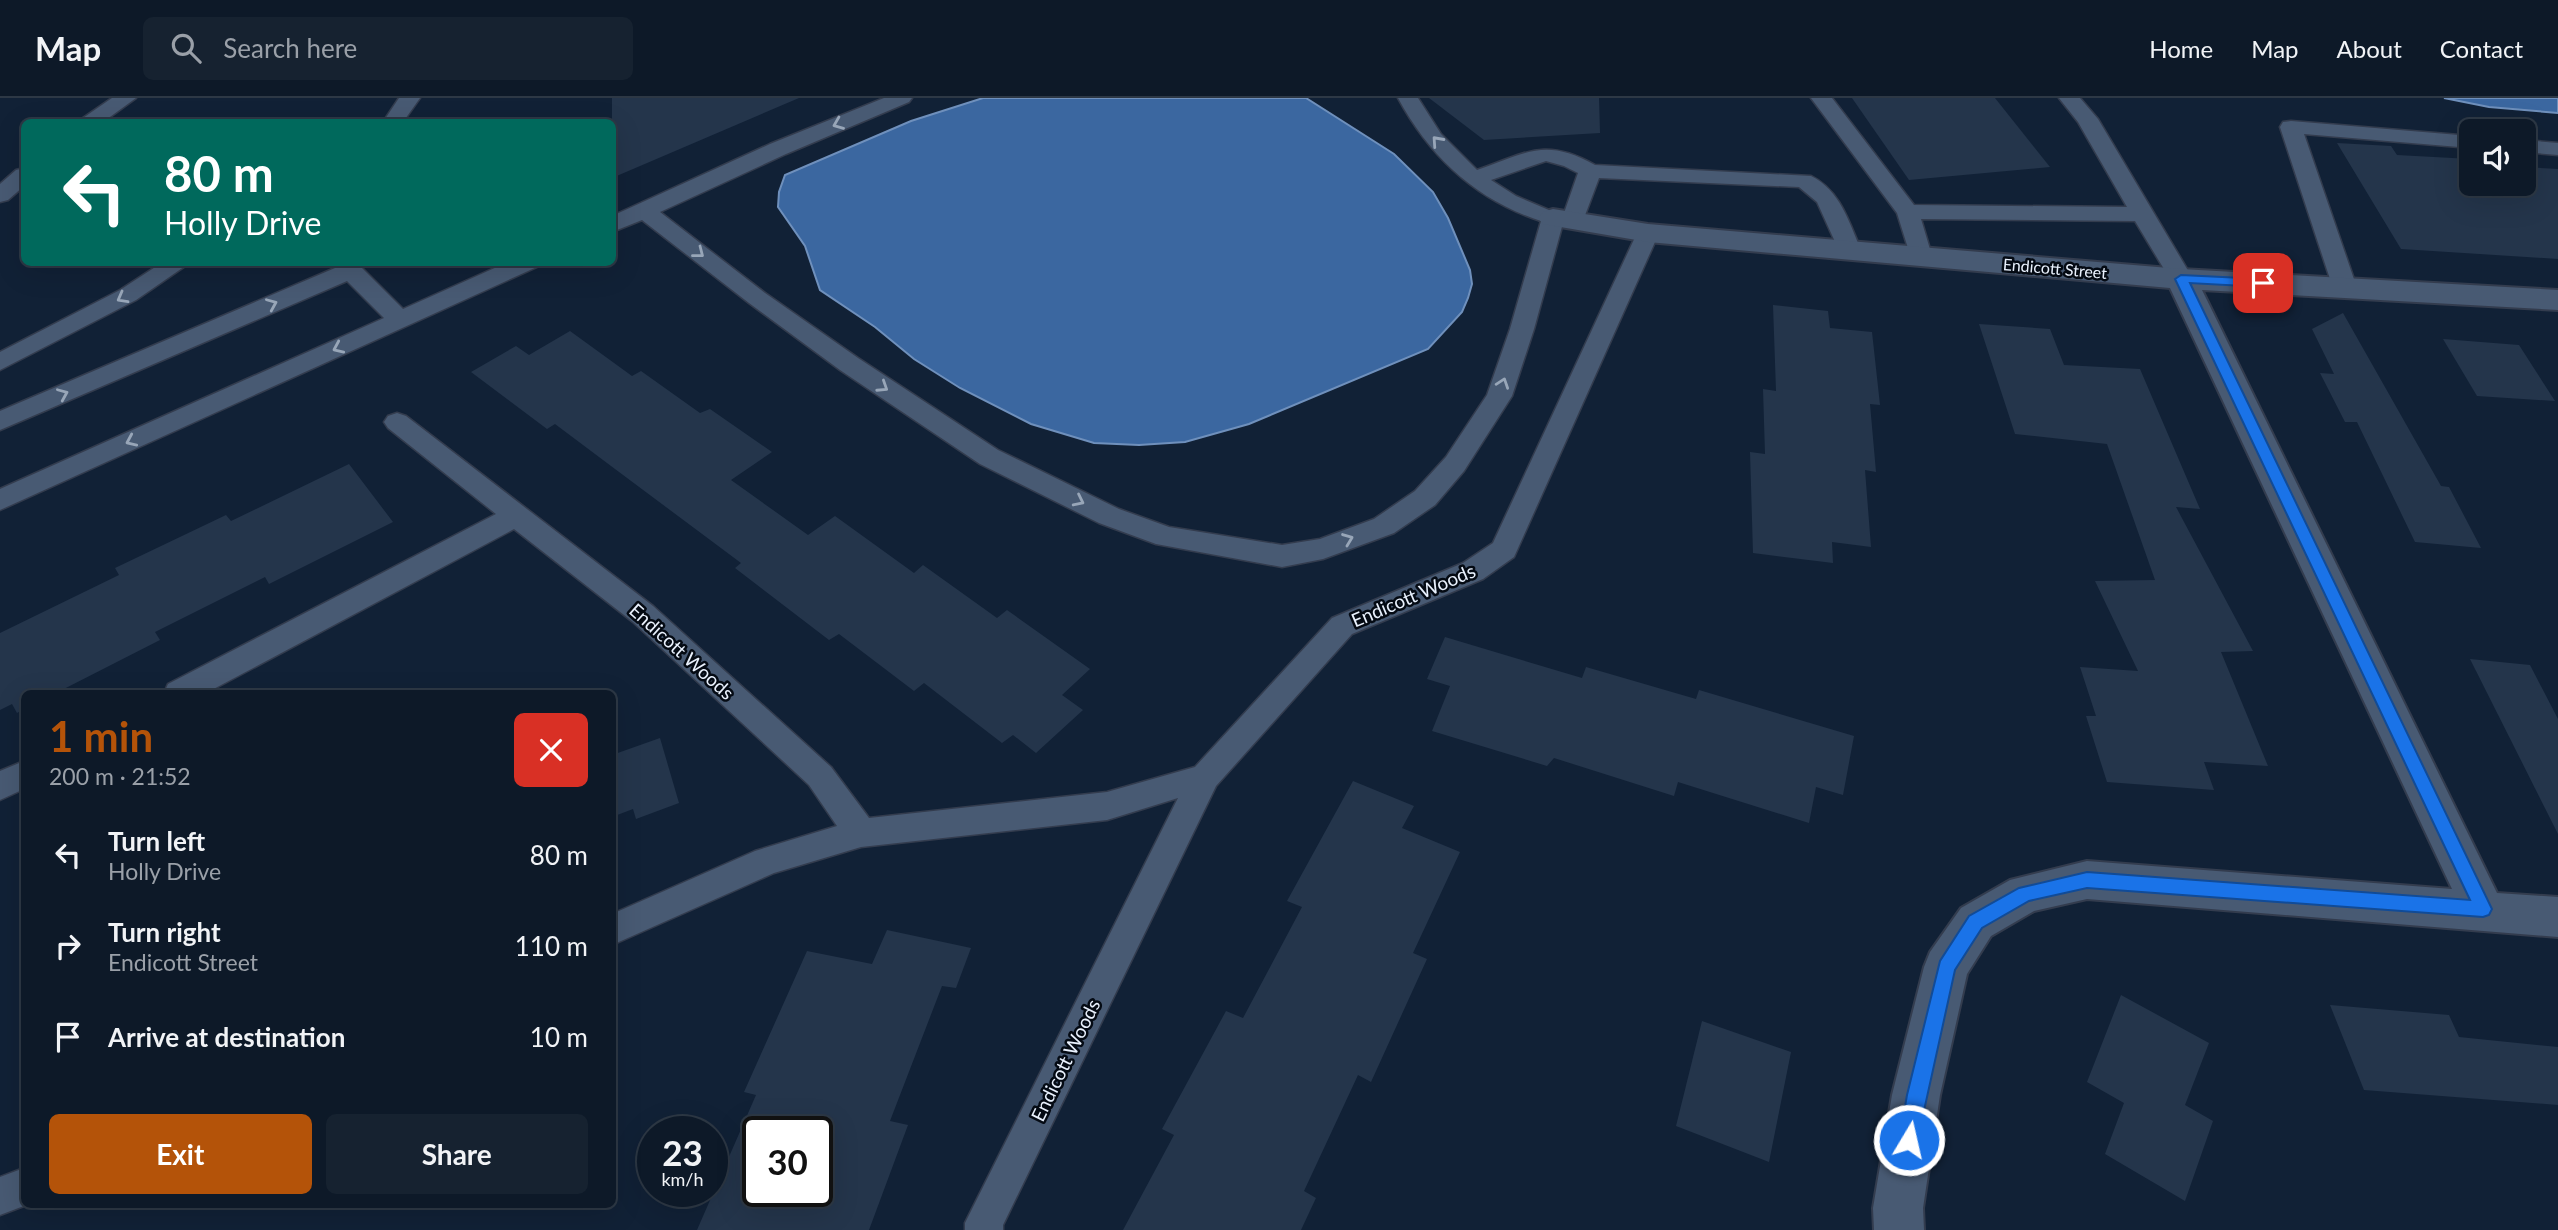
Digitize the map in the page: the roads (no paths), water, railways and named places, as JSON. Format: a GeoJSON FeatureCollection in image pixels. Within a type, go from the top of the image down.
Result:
{"type":"FeatureCollection","features":[{"type":"Feature","properties":{"kind":"street","name":"Endicott Street"},"geometry":{"type":"LineString","coordinates":[[1563,219],[1648,233],[2181,279],[2558,300]]}},
{"type":"Feature","properties":{"kind":"street"},"geometry":{"type":"LineString","coordinates":[[2181,279],[2483,909]]}},
{"type":"Feature","properties":{"kind":"street"},"geometry":{"type":"LineString","coordinates":[[1899,1230],[1898,1208],[1916,1095],[1946,967],[1976,922],[2025,894],[2087,880],[2483,909],[2558,917]]}},
{"type":"Feature","properties":{"kind":"lane"},"geometry":{"type":"LineString","coordinates":[[94,119],[126,98]]}},
{"type":"Feature","properties":{"kind":"lane"},"geometry":{"type":"LineString","coordinates":[[395,119],[410,98]]}},
{"type":"Feature","properties":{"kind":"lane"},"geometry":{"type":"LineString","coordinates":[[616,223],[778,149],[902,98]]}},
{"type":"Feature","properties":{"kind":"lane"},"geometry":{"type":"LineString","coordinates":[[1408,98],[1419,122],[1474,178],[1532,212],[1563,219]]}},
{"type":"Feature","properties":{"kind":"lane"},"geometry":{"type":"LineString","coordinates":[[1821,98],[1908,212],[1920,256]]}},
{"type":"Feature","properties":{"kind":"lane"},"geometry":{"type":"LineString","coordinates":[[2070,98],[2087,118],[2181,279]]}},
{"type":"Feature","properties":{"kind":"lane"},"geometry":{"type":"LineString","coordinates":[[2345,288],[2291,127],[2459,141]]}},
{"type":"Feature","properties":{"kind":"lane"},"geometry":{"type":"LineString","coordinates":[[2536,147],[2558,149]]}},
{"type":"Feature","properties":{"kind":"lane"},"geometry":{"type":"LineString","coordinates":[[1474,178],[1545,154],[1572,161],[1590,171],[1803,181],[1816,185],[1826,195],[1849,250]]}},
{"type":"Feature","properties":{"kind":"lane"},"geometry":{"type":"LineString","coordinates":[[645,211],[838,357],[989,457],[1108,516],[1166,537],[1282,556],[1323,549],[1384,526],[1426,498],[1455,464],[1499,396],[1563,219],[1590,171]]}},
{"type":"Feature","properties":{"kind":"lane"},"geometry":{"type":"LineString","coordinates":[[0,195],[21,178]]}},
{"type":"Feature","properties":{"kind":"lane"},"geometry":{"type":"LineString","coordinates":[[1908,212],[2143,214]]}},
{"type":"Feature","properties":{"kind":"lane","name":"Endicott Woods"},"geometry":{"type":"LineString","coordinates":[[984,1230],[984,1223],[1205,777],[1342,626],[1473,571],[1504,551],[1648,233]]}},
{"type":"Feature","properties":{"kind":"lane"},"geometry":{"type":"LineString","coordinates":[[0,362],[128,295],[174,266]]}},
{"type":"Feature","properties":{"kind":"lane"},"geometry":{"type":"LineString","coordinates":[[0,500],[520,266]]}},
{"type":"Feature","properties":{"kind":"lane"},"geometry":{"type":"LineString","coordinates":[[0,421],[345,267],[400,320]]}},
{"type":"Feature","properties":{"kind":"lane","name":"Endicott Woods"},"geometry":{"type":"LineString","coordinates":[[397,422],[643,614],[820,776],[861,833]]}},
{"type":"Feature","properties":{"kind":"lane"},"geometry":{"type":"LineString","coordinates":[[185,690],[516,516]]}},
{"type":"Feature","properties":{"kind":"lane"},"geometry":{"type":"LineString","coordinates":[[0,787],[21,776]]}},
{"type":"Feature","properties":{"kind":"lane"},"geometry":{"type":"LineString","coordinates":[[616,928],[767,861],[861,833],[1107,806],[1205,777]]}},
{"type":"Feature","properties":{"kind":"lane"},"geometry":{"type":"LineString","coordinates":[[0,1196],[21,1187]]}},
{"type":"Feature","properties":{"kind":"water"},"geometry":{"type":"Polygon","coordinates":[[[983,98],[1306,98],[1394,154],[1433,192],[1448,218],[1470,270],[1472,284],[1462,312],[1428,349],[1249,424],[1185,442],[1139,445],[1094,443],[1031,424],[960,388],[914,359],[875,327],[820,290],[805,246],[778,207],[779,192],[785,175],[911,121],[983,98]]]}},
{"type":"Feature","properties":{"kind":"water"},"geometry":{"type":"Polygon","coordinates":[[[2444,98],[2558,98],[2558,113],[2489,107],[2444,98]]]}}]}
